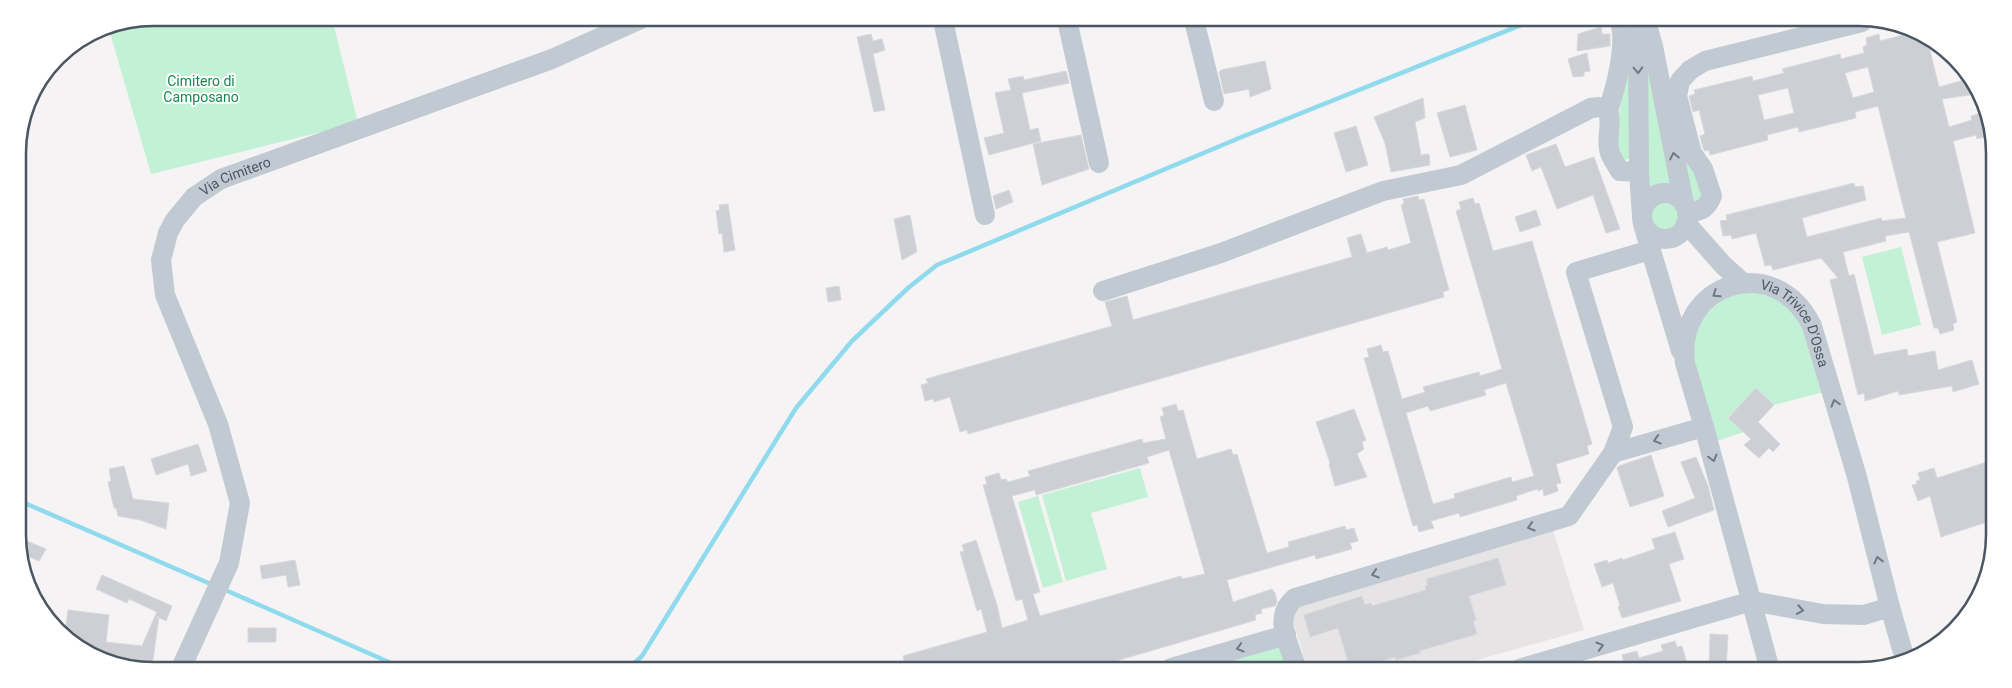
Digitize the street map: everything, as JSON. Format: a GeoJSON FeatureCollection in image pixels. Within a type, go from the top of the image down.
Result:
{"type":"FeatureCollection","features":[{"type":"Feature","properties":{"kind":"street","name":"Via Cimitero"},"geometry":{"type":"LineString","coordinates":[[184,662],[230,563],[240,502],[218,424],[165,295],[161,260],[168,233],[175,220],[194,197],[221,179],[552,58],[625,26]]}},
{"type":"Feature","properties":{"kind":"street"},"geometry":{"type":"LineString","coordinates":[[944,26],[985,214]]}},
{"type":"Feature","properties":{"kind":"street"},"geometry":{"type":"LineString","coordinates":[[1068,26],[1099,163]]}},
{"type":"Feature","properties":{"kind":"street"},"geometry":{"type":"LineString","coordinates":[[1195,26],[1214,101]]}},
{"type":"Feature","properties":{"kind":"street"},"geometry":{"type":"LineString","coordinates":[[1620,26],[1622,43],[1615,92],[1608,110],[1611,120],[1608,140],[1610,154],[1620,171],[1638,172]]}},
{"type":"Feature","properties":{"kind":"street"},"geometry":{"type":"LineString","coordinates":[[1635,26],[1639,79],[1638,172],[1643,220],[1649,233],[1665,239],[1680,232],[1686,214],[1647,26]]}},
{"type":"Feature","properties":{"kind":"street"},"geometry":{"type":"LineString","coordinates":[[1686,214],[1701,211],[1708,206],[1712,196],[1703,169],[1692,153],[1677,96],[1680,81],[1690,70],[1705,61],[1846,26]]}},
{"type":"Feature","properties":{"kind":"street"},"geometry":{"type":"LineString","coordinates":[[1103,291],[1221,253],[1383,191],[1461,175],[1576,114],[1599,107],[1608,110]]}},
{"type":"Feature","properties":{"kind":"street"},"geometry":{"type":"LineString","coordinates":[[1685,363],[1650,250],[1643,220],[1642,211],[1648,200],[1658,195],[1670,194],[1680,200],[1686,214],[1723,265],[1742,282]]}},
{"type":"Feature","properties":{"kind":"street"},"geometry":{"type":"LineString","coordinates":[[1295,661],[1282,620],[1287,605],[1295,598],[1569,516],[1613,453],[1623,427],[1576,272],[1650,250]]}},
{"type":"Feature","properties":{"kind":"street","name":"Via Trivice D'Ossa"},"geometry":{"type":"LineString","coordinates":[[1768,661],[1685,363],[1684,341],[1687,330],[1698,310],[1717,292],[1742,282],[1763,284],[1778,289],[1800,306],[1812,326],[1857,478],[1903,654]]}},
{"type":"Feature","properties":{"kind":"street"},"geometry":{"type":"LineString","coordinates":[[1613,453],[1704,426]]}},
{"type":"Feature","properties":{"kind":"street"},"geometry":{"type":"LineString","coordinates":[[1546,661],[1752,601],[1823,614],[1864,615],[1890,607]]}},
{"type":"Feature","properties":{"kind":"street"},"geometry":{"type":"LineString","coordinates":[[1193,661],[1286,634]]}},
{"type":"Feature","properties":{"kind":"shaded area"},"geometry":{"type":"Polygon","coordinates":[[[1553,530],[1584,630],[1472,661],[1306,661],[1292,619],[1299,604],[1553,530]]]}},
{"type":"Feature","properties":{"kind":"green space","name":"Cimitero di Camposano"},"geometry":{"type":"Polygon","coordinates":[[[153,26],[334,26],[358,123],[151,174],[110,34],[137,27],[153,26]]]}},
{"type":"Feature","properties":{"kind":"green space"},"geometry":{"type":"Polygon","coordinates":[[[1630,42],[1632,157],[1625,160],[1621,157],[1615,138],[1630,42]]]}},
{"type":"Feature","properties":{"kind":"green space"},"geometry":{"type":"Polygon","coordinates":[[[1645,76],[1651,76],[1672,189],[1644,187],[1645,76]]]}},
{"type":"Feature","properties":{"kind":"green space"},"geometry":{"type":"Polygon","coordinates":[[[1673,98],[1704,191],[1699,200],[1695,201],[1692,199],[1673,98]]]}},
{"type":"Feature","properties":{"kind":"green space"},"geometry":{"type":"Polygon","coordinates":[[[1664,202],[1674,206],[1678,216],[1674,226],[1664,230],[1654,226],[1650,216],[1654,206],[1664,202]]]}},
{"type":"Feature","properties":{"kind":"green space"},"geometry":{"type":"Polygon","coordinates":[[[1901,247],[1921,325],[1882,335],[1862,257],[1901,247]]]}},
{"type":"Feature","properties":{"kind":"green space"},"geometry":{"type":"Polygon","coordinates":[[[1752,291],[1780,301],[1802,322],[1824,392],[1774,405],[1756,388],[1728,417],[1744,432],[1714,442],[1691,351],[1699,322],[1723,298],[1752,291]]]}},
{"type":"Feature","properties":{"kind":"green space"},"geometry":{"type":"Polygon","coordinates":[[[1140,468],[1148,497],[1091,513],[1107,569],[1066,581],[1042,495],[1140,468]]]}},
{"type":"Feature","properties":{"kind":"green space"},"geometry":{"type":"Polygon","coordinates":[[[1038,496],[1063,582],[1043,588],[1018,502],[1038,496]]]}},
{"type":"Feature","properties":{"kind":"green space"},"geometry":{"type":"Polygon","coordinates":[[[1282,645],[1287,661],[1228,661],[1282,645]]]}},
{"type":"Feature","properties":{"kind":"building"},"geometry":{"type":"Polygon","coordinates":[[[1601,27],[1602,34],[1610,34],[1610,46],[1577,51],[1578,34],[1601,27]]]}},
{"type":"Feature","properties":{"kind":"building"},"geometry":{"type":"Polygon","coordinates":[[[871,34],[873,41],[882,39],[885,50],[873,54],[885,110],[874,112],[857,37],[871,34]]]}},
{"type":"Feature","properties":{"kind":"building"},"geometry":{"type":"Polygon","coordinates":[[[1879,34],[1880,41],[1904,35],[1922,43],[1929,48],[1939,87],[1962,81],[1971,95],[1942,99],[1949,127],[1972,120],[1971,116],[1979,114],[1984,137],[1977,139],[1976,135],[1953,141],[1975,233],[1937,242],[1957,322],[1953,324],[1954,330],[1940,334],[1938,328],[1934,328],[1909,232],[1885,236],[1886,241],[1843,252],[1849,276],[1854,274],[1874,355],[1907,349],[1908,356],[1935,351],[1938,370],[1972,360],[1979,384],[1953,392],[1952,386],[1899,395],[1898,391],[1865,401],[1864,393],[1858,395],[1830,280],[1838,278],[1821,258],[1773,270],[1771,265],[1765,266],[1756,233],[1732,239],[1731,235],[1723,236],[1720,221],[1727,220],[1726,215],[1854,183],[1855,187],[1863,186],[1866,200],[1802,218],[1807,237],[1881,218],[1882,221],[1906,218],[1878,106],[1855,112],[1856,118],[1799,132],[1798,127],[1767,135],[1768,140],[1710,155],[1709,150],[1705,151],[1703,148],[1700,136],[1705,134],[1699,110],[1693,112],[1689,96],[1695,94],[1694,90],[1752,76],[1753,81],[1784,73],[1782,69],[1840,54],[1841,59],[1864,53],[1863,47],[1867,45],[1866,38],[1879,34]],[[1868,67],[1845,73],[1853,98],[1874,92],[1868,67]],[[1788,88],[1758,95],[1764,120],[1794,113],[1788,88]]]}},
{"type":"Feature","properties":{"kind":"building"},"geometry":{"type":"Polygon","coordinates":[[[1587,53],[1590,71],[1584,72],[1584,76],[1573,77],[1568,59],[1587,53]]]}},
{"type":"Feature","properties":{"kind":"building"},"geometry":{"type":"Polygon","coordinates":[[[1265,61],[1271,89],[1250,97],[1249,89],[1224,94],[1219,72],[1221,70],[1265,61]]]}},
{"type":"Feature","properties":{"kind":"building"},"geometry":{"type":"Polygon","coordinates":[[[1066,71],[1069,83],[1022,93],[1030,130],[1038,128],[1041,141],[989,155],[984,138],[1004,133],[995,93],[1011,90],[1008,79],[1023,76],[1024,80],[1066,71]]]}},
{"type":"Feature","properties":{"kind":"building"},"geometry":{"type":"Polygon","coordinates":[[[1423,98],[1425,118],[1415,122],[1421,155],[1429,154],[1430,165],[1391,172],[1385,143],[1374,117],[1423,98]]]}},
{"type":"Feature","properties":{"kind":"building"},"geometry":{"type":"Polygon","coordinates":[[[1465,105],[1477,150],[1450,157],[1437,113],[1465,105]]]}},
{"type":"Feature","properties":{"kind":"building"},"geometry":{"type":"Polygon","coordinates":[[[1356,126],[1368,165],[1346,172],[1334,133],[1356,126]]]}},
{"type":"Feature","properties":{"kind":"building"},"geometry":{"type":"Polygon","coordinates":[[[1081,135],[1089,169],[1042,185],[1033,144],[1081,135]]]}},
{"type":"Feature","properties":{"kind":"building"},"geometry":{"type":"Polygon","coordinates":[[[1556,144],[1565,167],[1594,157],[1620,229],[1606,233],[1593,195],[1557,209],[1541,167],[1532,171],[1526,155],[1556,144]]]}},
{"type":"Feature","properties":{"kind":"building"},"geometry":{"type":"Polygon","coordinates":[[[1009,190],[1013,202],[996,209],[993,196],[1009,190]]]}},
{"type":"Feature","properties":{"kind":"building"},"geometry":{"type":"Polygon","coordinates":[[[1418,196],[1419,200],[1424,199],[1449,290],[1443,292],[1444,297],[968,434],[967,430],[960,432],[950,397],[934,402],[933,399],[925,401],[921,385],[928,383],[926,379],[1112,326],[1105,302],[1127,296],[1133,320],[1352,257],[1347,238],[1361,234],[1367,253],[1387,247],[1388,250],[1411,243],[1401,205],[1404,204],[1403,199],[1418,196]]]}},
{"type":"Feature","properties":{"kind":"building"},"geometry":{"type":"Polygon","coordinates":[[[1473,198],[1475,204],[1479,203],[1493,251],[1532,241],[1592,444],[1587,446],[1589,454],[1556,464],[1561,483],[1556,484],[1558,491],[1544,496],[1543,489],[1538,491],[1537,489],[1516,496],[1517,500],[1460,517],[1459,513],[1431,521],[1434,528],[1419,532],[1417,525],[1413,526],[1364,358],[1369,357],[1367,349],[1381,345],[1383,352],[1388,351],[1402,399],[1425,392],[1423,387],[1479,372],[1480,376],[1502,369],[1456,211],[1461,209],[1459,202],[1473,198]],[[1506,383],[1484,390],[1486,395],[1430,411],[1428,406],[1406,413],[1433,504],[1455,498],[1454,494],[1511,477],[1512,482],[1534,476],[1506,383]]]}},
{"type":"Feature","properties":{"kind":"building"},"geometry":{"type":"Polygon","coordinates":[[[728,204],[735,250],[724,252],[722,233],[719,234],[716,211],[720,210],[719,205],[728,204]]]}},
{"type":"Feature","properties":{"kind":"building"},"geometry":{"type":"Polygon","coordinates":[[[1536,210],[1541,225],[1520,232],[1515,217],[1536,210]]]}},
{"type":"Feature","properties":{"kind":"building"},"geometry":{"type":"Polygon","coordinates":[[[910,215],[917,252],[902,260],[894,219],[910,215]]]}},
{"type":"Feature","properties":{"kind":"building"},"geometry":{"type":"Polygon","coordinates":[[[839,286],[841,300],[828,302],[826,288],[839,286]]]}},
{"type":"Feature","properties":{"kind":"building"},"geometry":{"type":"Polygon","coordinates":[[[1756,388],[1774,405],[1758,422],[1780,444],[1773,452],[1769,448],[1759,458],[1744,445],[1751,439],[1728,418],[1756,388]]]}},
{"type":"Feature","properties":{"kind":"building"},"geometry":{"type":"Polygon","coordinates":[[[1176,404],[1178,411],[1183,410],[1197,459],[1231,449],[1233,455],[1237,454],[1267,553],[1289,547],[1288,542],[1345,526],[1346,530],[1354,528],[1358,541],[1350,543],[1352,549],[1316,559],[1315,555],[1227,580],[1233,602],[1272,589],[1275,593],[1277,602],[1275,606],[1261,609],[1262,613],[1255,615],[1256,620],[1114,661],[904,662],[903,656],[987,632],[981,609],[977,611],[960,552],[964,551],[962,545],[976,540],[997,605],[1002,628],[1028,620],[1022,599],[1016,601],[983,485],[987,484],[985,477],[999,473],[1001,480],[1006,479],[1008,482],[1030,476],[1028,471],[1142,439],[1143,443],[1166,439],[1160,417],[1164,415],[1162,408],[1176,404]],[[1169,450],[1147,457],[1149,463],[1036,495],[1035,490],[1012,496],[1040,592],[1033,594],[1040,616],[1181,576],[1182,579],[1205,574],[1169,450]]]}},
{"type":"Feature","properties":{"kind":"building"},"geometry":{"type":"Polygon","coordinates":[[[1354,409],[1366,440],[1362,442],[1364,449],[1357,454],[1367,477],[1335,486],[1330,463],[1316,422],[1354,409]]]}},
{"type":"Feature","properties":{"kind":"building"},"geometry":{"type":"Polygon","coordinates":[[[198,444],[207,471],[191,476],[188,464],[156,475],[151,459],[198,444]]]}},
{"type":"Feature","properties":{"kind":"building"},"geometry":{"type":"Polygon","coordinates":[[[1651,455],[1664,496],[1630,507],[1617,468],[1651,455]]]}},
{"type":"Feature","properties":{"kind":"building"},"geometry":{"type":"Polygon","coordinates":[[[1696,457],[1708,486],[1714,510],[1668,527],[1662,511],[1695,498],[1681,462],[1696,457]]]}},
{"type":"Feature","properties":{"kind":"building"},"geometry":{"type":"Polygon","coordinates":[[[1986,462],[1986,522],[1941,537],[1930,496],[1918,501],[1912,485],[1917,484],[1916,481],[1920,480],[1918,473],[1934,468],[1937,478],[1986,462]]]}},
{"type":"Feature","properties":{"kind":"building"},"geometry":{"type":"Polygon","coordinates":[[[124,466],[133,499],[169,503],[166,529],[140,520],[118,516],[116,508],[114,508],[108,482],[111,481],[109,469],[124,466]]]}},
{"type":"Feature","properties":{"kind":"building"},"geometry":{"type":"Polygon","coordinates":[[[1675,532],[1684,559],[1669,564],[1681,601],[1622,618],[1613,583],[1602,587],[1594,564],[1607,560],[1608,563],[1622,558],[1623,560],[1655,549],[1652,539],[1675,532]]]}},
{"type":"Feature","properties":{"kind":"building"},"geometry":{"type":"Polygon","coordinates":[[[26,541],[46,549],[39,561],[28,557],[26,541]]]}},
{"type":"Feature","properties":{"kind":"building"},"geometry":{"type":"Polygon","coordinates":[[[1498,558],[1506,585],[1469,596],[1476,620],[1473,621],[1477,634],[1419,651],[1420,653],[1396,660],[1395,657],[1381,661],[1348,661],[1338,628],[1310,637],[1304,615],[1362,596],[1365,605],[1371,603],[1372,606],[1426,590],[1427,579],[1498,558]]]}},
{"type":"Feature","properties":{"kind":"building"},"geometry":{"type":"Polygon","coordinates":[[[295,560],[300,585],[288,587],[286,575],[262,579],[260,566],[295,560]]]}},
{"type":"Feature","properties":{"kind":"building"},"geometry":{"type":"Polygon","coordinates":[[[102,575],[172,606],[166,621],[155,616],[157,612],[129,599],[127,603],[96,589],[102,575]]]}},
{"type":"Feature","properties":{"kind":"building"},"geometry":{"type":"Polygon","coordinates":[[[68,610],[109,615],[106,642],[142,646],[155,616],[159,617],[153,662],[137,661],[105,652],[90,645],[66,626],[68,610]]]}},
{"type":"Feature","properties":{"kind":"building"},"geometry":{"type":"Polygon","coordinates":[[[248,628],[276,628],[276,642],[248,642],[248,628]]]}},
{"type":"Feature","properties":{"kind":"building"},"geometry":{"type":"Polygon","coordinates":[[[1710,634],[1728,635],[1727,661],[1709,661],[1710,634]]]}},
{"type":"Feature","properties":{"kind":"building"},"geometry":{"type":"Polygon","coordinates":[[[1675,641],[1677,647],[1682,646],[1686,661],[1624,661],[1622,655],[1637,651],[1639,658],[1663,651],[1661,645],[1675,641]]]}},
{"type":"Feature","properties":{"kind":"waterway"},"geometry":{"type":"LineString","coordinates":[[636,662],[642,656],[796,408],[852,341],[908,288],[937,265],[1244,136],[1519,26]]}},
{"type":"Feature","properties":{"kind":"waterway"},"geometry":{"type":"LineString","coordinates":[[26,504],[213,585]]}},
{"type":"Feature","properties":{"kind":"waterway"},"geometry":{"type":"LineString","coordinates":[[223,589],[388,662]]}}]}
